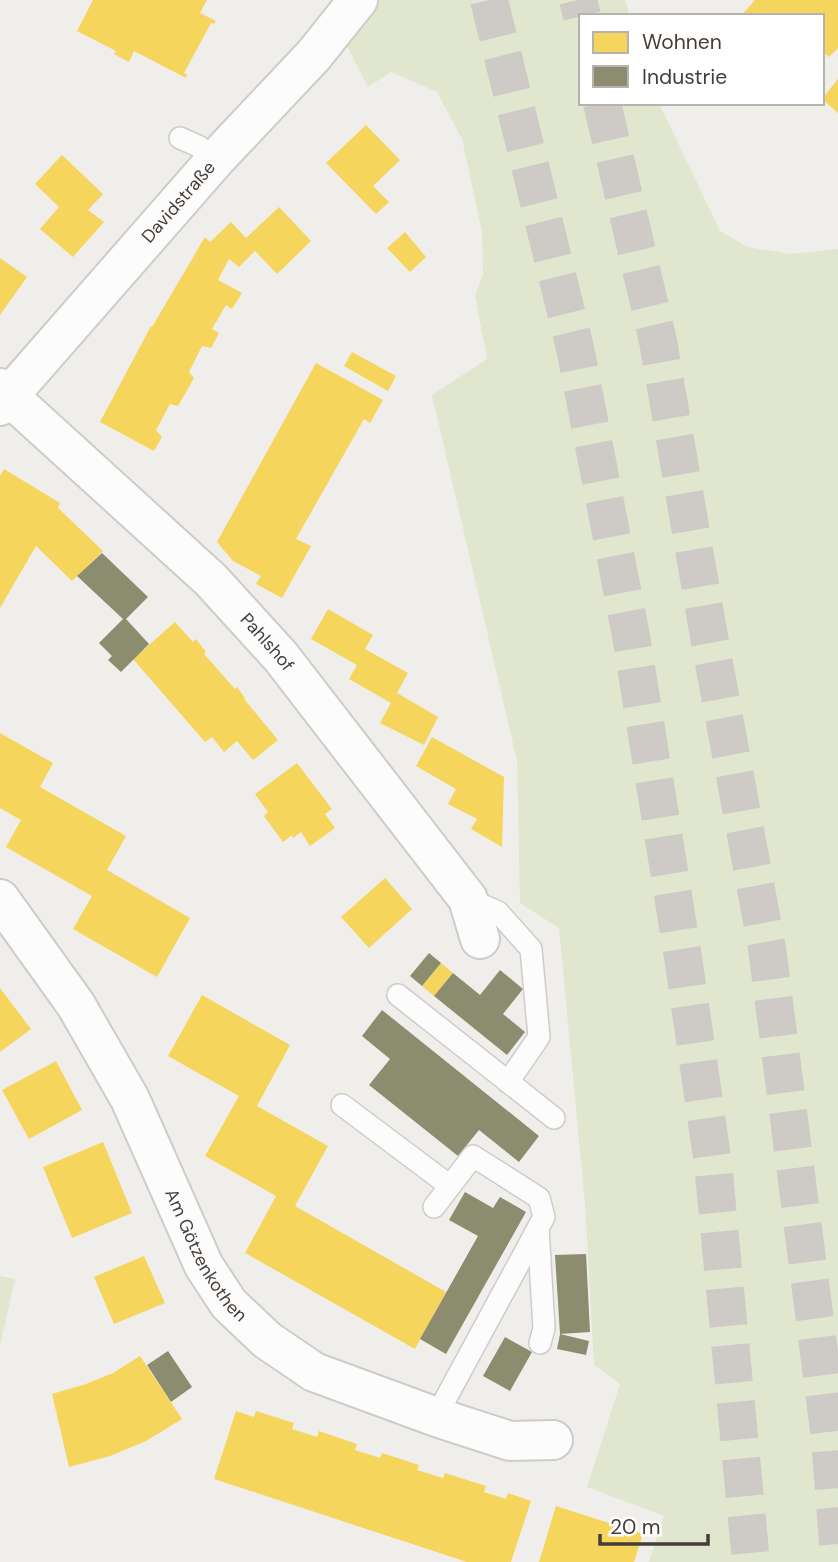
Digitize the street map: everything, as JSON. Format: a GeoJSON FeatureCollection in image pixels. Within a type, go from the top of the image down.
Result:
{"type":"FeatureCollection","features":[{"type":"Feature","properties":{"kind":"street","name":"Davidstraße"},"geometry":{"type":"LineString","coordinates":[[3,397],[216,159],[314,55],[358,0]]}},
{"type":"Feature","properties":{"kind":"street","name":"Pahlshof"},"geometry":{"type":"LineString","coordinates":[[3,397],[211,580],[281,657],[468,899],[480,939]]}},
{"type":"Feature","properties":{"kind":"street","name":"Am Götzenkothen"},"geometry":{"type":"LineString","coordinates":[[0,899],[76,1005],[130,1099],[204,1266],[229,1304],[267,1340],[314,1372],[510,1441],[553,1440]]}},
{"type":"Feature","properties":{"kind":"lane"},"geometry":{"type":"LineString","coordinates":[[180,138],[198,146],[216,159]]}},
{"type":"Feature","properties":{"kind":"lane"},"geometry":{"type":"LineString","coordinates":[[468,899],[498,912],[531,949],[539,1037],[508,1082]]}},
{"type":"Feature","properties":{"kind":"lane"},"geometry":{"type":"LineString","coordinates":[[398,995],[554,1118]]}},
{"type":"Feature","properties":{"kind":"lane"},"geometry":{"type":"LineString","coordinates":[[342,1105],[450,1186]]}},
{"type":"Feature","properties":{"kind":"lane"},"geometry":{"type":"LineString","coordinates":[[434,1207],[473,1156],[540,1198],[544,1217],[446,1398],[439,1418]]}},
{"type":"Feature","properties":{"kind":"lane"},"geometry":{"type":"LineString","coordinates":[[538,1228],[544,1328],[540,1343]]}},
{"type":"Feature","properties":{"kind":"green space"},"geometry":{"type":"Polygon","coordinates":[[[362,0],[625,0],[629,14],[579,14],[579,105],[660,105],[720,231],[748,247],[790,254],[838,249],[838,1562],[649,1562],[664,1516],[587,1487],[620,1384],[594,1365],[585,1204],[559,928],[520,903],[517,761],[432,395],[487,359],[475,296],[483,274],[482,232],[462,139],[437,92],[391,72],[368,87],[339,30],[362,0]]]}},
{"type":"Feature","properties":{"kind":"green space"},"geometry":{"type":"Polygon","coordinates":[[[0,1276],[15,1279],[0,1346],[0,1276]]]}},
{"type":"Feature","properties":{"kind":"building: Wohnen"},"geometry":{"type":"Polygon","coordinates":[[[93,0],[207,0],[200,13],[216,21],[211,23],[184,73],[186,78],[134,51],[129,62],[114,54],[116,51],[77,31],[93,0]]]}},
{"type":"Feature","properties":{"kind":"building: Wohnen"},"geometry":{"type":"Polygon","coordinates":[[[755,0],[838,0],[838,48],[829,57],[824,53],[824,14],[743,14],[755,0]]]}},
{"type":"Feature","properties":{"kind":"building: Wohnen"},"geometry":{"type":"Polygon","coordinates":[[[838,79],[838,113],[824,101],[824,96],[838,79]]]}},
{"type":"Feature","properties":{"kind":"building: Wohnen"},"geometry":{"type":"Polygon","coordinates":[[[366,125],[400,160],[373,186],[389,202],[376,214],[326,163],[366,125]]]}},
{"type":"Feature","properties":{"kind":"building: Wohnen"},"geometry":{"type":"Polygon","coordinates":[[[62,155],[103,194],[88,210],[104,222],[73,257],[40,229],[59,207],[35,184],[62,155]]]}},
{"type":"Feature","properties":{"kind":"building: Wohnen"},"geometry":{"type":"Polygon","coordinates":[[[279,207],[311,241],[277,274],[255,251],[239,267],[229,259],[218,280],[242,293],[232,309],[226,305],[212,329],[219,333],[211,348],[202,346],[189,372],[194,378],[178,406],[170,404],[156,430],[162,437],[154,451],[100,422],[151,326],[205,237],[210,242],[231,222],[246,238],[279,207]]]}},
{"type":"Feature","properties":{"kind":"building: Wohnen"},"geometry":{"type":"Polygon","coordinates":[[[405,232],[426,257],[410,272],[387,248],[405,232]]]}},
{"type":"Feature","properties":{"kind":"building: Wohnen"},"geometry":{"type":"Polygon","coordinates":[[[0,258],[27,277],[0,315],[0,258]]]}},
{"type":"Feature","properties":{"kind":"building: Wohnen"},"geometry":{"type":"Polygon","coordinates":[[[352,352],[396,376],[388,391],[344,366],[352,352]]]}},
{"type":"Feature","properties":{"kind":"building: Wohnen"},"geometry":{"type":"Polygon","coordinates":[[[316,363],[383,400],[370,423],[364,419],[296,539],[311,546],[282,598],[256,584],[261,576],[233,561],[217,542],[316,363]]]}},
{"type":"Feature","properties":{"kind":"building: Wohnen"},"geometry":{"type":"Polygon","coordinates":[[[4,469],[60,503],[58,508],[103,551],[72,581],[36,546],[0,608],[0,476],[4,469]]]}},
{"type":"Feature","properties":{"kind":"building: Wohnen"},"geometry":{"type":"Polygon","coordinates":[[[328,609],[373,635],[365,649],[408,673],[397,693],[438,717],[424,745],[380,723],[391,703],[349,679],[357,665],[311,639],[328,609]]]}},
{"type":"Feature","properties":{"kind":"building: Wohnen"},"geometry":{"type":"Polygon","coordinates":[[[175,622],[193,642],[196,639],[206,652],[204,654],[235,689],[237,687],[278,740],[253,760],[237,741],[224,752],[212,737],[205,742],[133,659],[175,622]]]}},
{"type":"Feature","properties":{"kind":"building: Wohnen"},"geometry":{"type":"Polygon","coordinates":[[[0,733],[53,763],[40,787],[126,836],[107,870],[190,918],[157,977],[73,929],[92,896],[6,847],[21,820],[0,808],[0,733]]]}},
{"type":"Feature","properties":{"kind":"building: Wohnen"},"geometry":{"type":"Polygon","coordinates":[[[432,737],[504,777],[502,847],[471,829],[477,819],[448,804],[456,789],[416,766],[432,737]]]}},
{"type":"Feature","properties":{"kind":"building: Wohnen"},"geometry":{"type":"Polygon","coordinates":[[[297,763],[332,809],[325,814],[335,828],[310,846],[301,832],[283,842],[264,816],[268,812],[255,794],[297,763]]]}},
{"type":"Feature","properties":{"kind":"building: Wohnen"},"geometry":{"type":"Polygon","coordinates":[[[385,878],[412,909],[369,948],[341,917],[385,878]]]}},
{"type":"Feature","properties":{"kind":"building: Wohnen"},"geometry":{"type":"Polygon","coordinates":[[[441,963],[453,973],[434,996],[422,986],[441,963]]]}},
{"type":"Feature","properties":{"kind":"building: Wohnen"},"geometry":{"type":"Polygon","coordinates":[[[0,988],[31,1029],[0,1052],[0,988]]]}},
{"type":"Feature","properties":{"kind":"building: Wohnen"},"geometry":{"type":"Polygon","coordinates":[[[202,995],[290,1045],[257,1106],[328,1146],[295,1206],[446,1292],[415,1349],[245,1253],[276,1196],[205,1156],[239,1096],[168,1056],[202,995]]]}},
{"type":"Feature","properties":{"kind":"building: Wohnen"},"geometry":{"type":"Polygon","coordinates":[[[56,1061],[82,1110],[29,1139],[2,1090],[56,1061]]]}},
{"type":"Feature","properties":{"kind":"building: Wohnen"},"geometry":{"type":"Polygon","coordinates":[[[103,1142],[132,1213],[72,1238],[43,1167],[103,1142]]]}},
{"type":"Feature","properties":{"kind":"building: Wohnen"},"geometry":{"type":"Polygon","coordinates":[[[144,1256],[165,1303],[114,1324],[94,1277],[144,1256]]]}},
{"type":"Feature","properties":{"kind":"building: Wohnen"},"geometry":{"type":"Polygon","coordinates":[[[140,1356],[182,1419],[146,1441],[110,1456],[69,1467],[52,1394],[113,1373],[140,1356]]]}},
{"type":"Feature","properties":{"kind":"building: Wohnen"},"geometry":{"type":"Polygon","coordinates":[[[236,1411],[254,1417],[256,1411],[294,1423],[292,1429],[317,1437],[319,1431],[357,1444],[355,1450],[380,1458],[382,1453],[419,1465],[417,1470],[443,1478],[445,1473],[486,1486],[484,1492],[506,1499],[508,1493],[531,1501],[511,1562],[467,1562],[214,1479],[236,1411]]]}},
{"type":"Feature","properties":{"kind":"building: Wohnen"},"geometry":{"type":"Polygon","coordinates":[[[556,1506],[643,1534],[634,1562],[539,1562],[556,1506]]]}},
{"type":"Feature","properties":{"kind":"building: Industrie"},"geometry":{"type":"Polygon","coordinates":[[[102,553],[148,597],[126,619],[149,644],[121,672],[108,660],[112,656],[99,643],[123,619],[77,576],[102,553]]]}},
{"type":"Feature","properties":{"kind":"building: Industrie"},"geometry":{"type":"Polygon","coordinates":[[[429,953],[441,963],[422,986],[410,976],[429,953]]]}},
{"type":"Feature","properties":{"kind":"building: Industrie"},"geometry":{"type":"Polygon","coordinates":[[[500,970],[523,989],[503,1014],[525,1032],[507,1055],[434,996],[453,973],[480,995],[500,970]]]}},
{"type":"Feature","properties":{"kind":"building: Industrie"},"geometry":{"type":"Polygon","coordinates":[[[382,1010],[539,1136],[519,1162],[479,1130],[458,1156],[369,1085],[390,1059],[362,1036],[382,1010]]]}},
{"type":"Feature","properties":{"kind":"building: Industrie"},"geometry":{"type":"Polygon","coordinates":[[[465,1192],[493,1208],[500,1197],[526,1212],[446,1354],[420,1339],[478,1236],[449,1220],[465,1192]]]}},
{"type":"Feature","properties":{"kind":"building: Industrie"},"geometry":{"type":"Polygon","coordinates":[[[586,1254],[590,1332],[560,1334],[555,1255],[586,1254]]]}},
{"type":"Feature","properties":{"kind":"building: Industrie"},"geometry":{"type":"Polygon","coordinates":[[[560,1334],[589,1341],[586,1355],[557,1349],[560,1334]]]}},
{"type":"Feature","properties":{"kind":"building: Industrie"},"geometry":{"type":"Polygon","coordinates":[[[505,1337],[532,1352],[510,1391],[483,1376],[505,1337]]]}},
{"type":"Feature","properties":{"kind":"building: Industrie"},"geometry":{"type":"Polygon","coordinates":[[[168,1351],[192,1387],[171,1402],[147,1365],[168,1351]]]}},
{"type":"Feature","properties":{"kind":"tunnel"},"geometry":{"type":"LineString","coordinates":[[489,0],[575,348],[631,636],[683,957],[713,1164],[751,1562]]}},
{"type":"Feature","properties":{"kind":"tunnel"},"geometry":{"type":"LineString","coordinates":[[578,0],[582,14]]}},
{"type":"Feature","properties":{"kind":"tunnel"},"geometry":{"type":"LineString","coordinates":[[602,105],[658,341],[767,948],[830,1438],[838,1544]]}}]}
